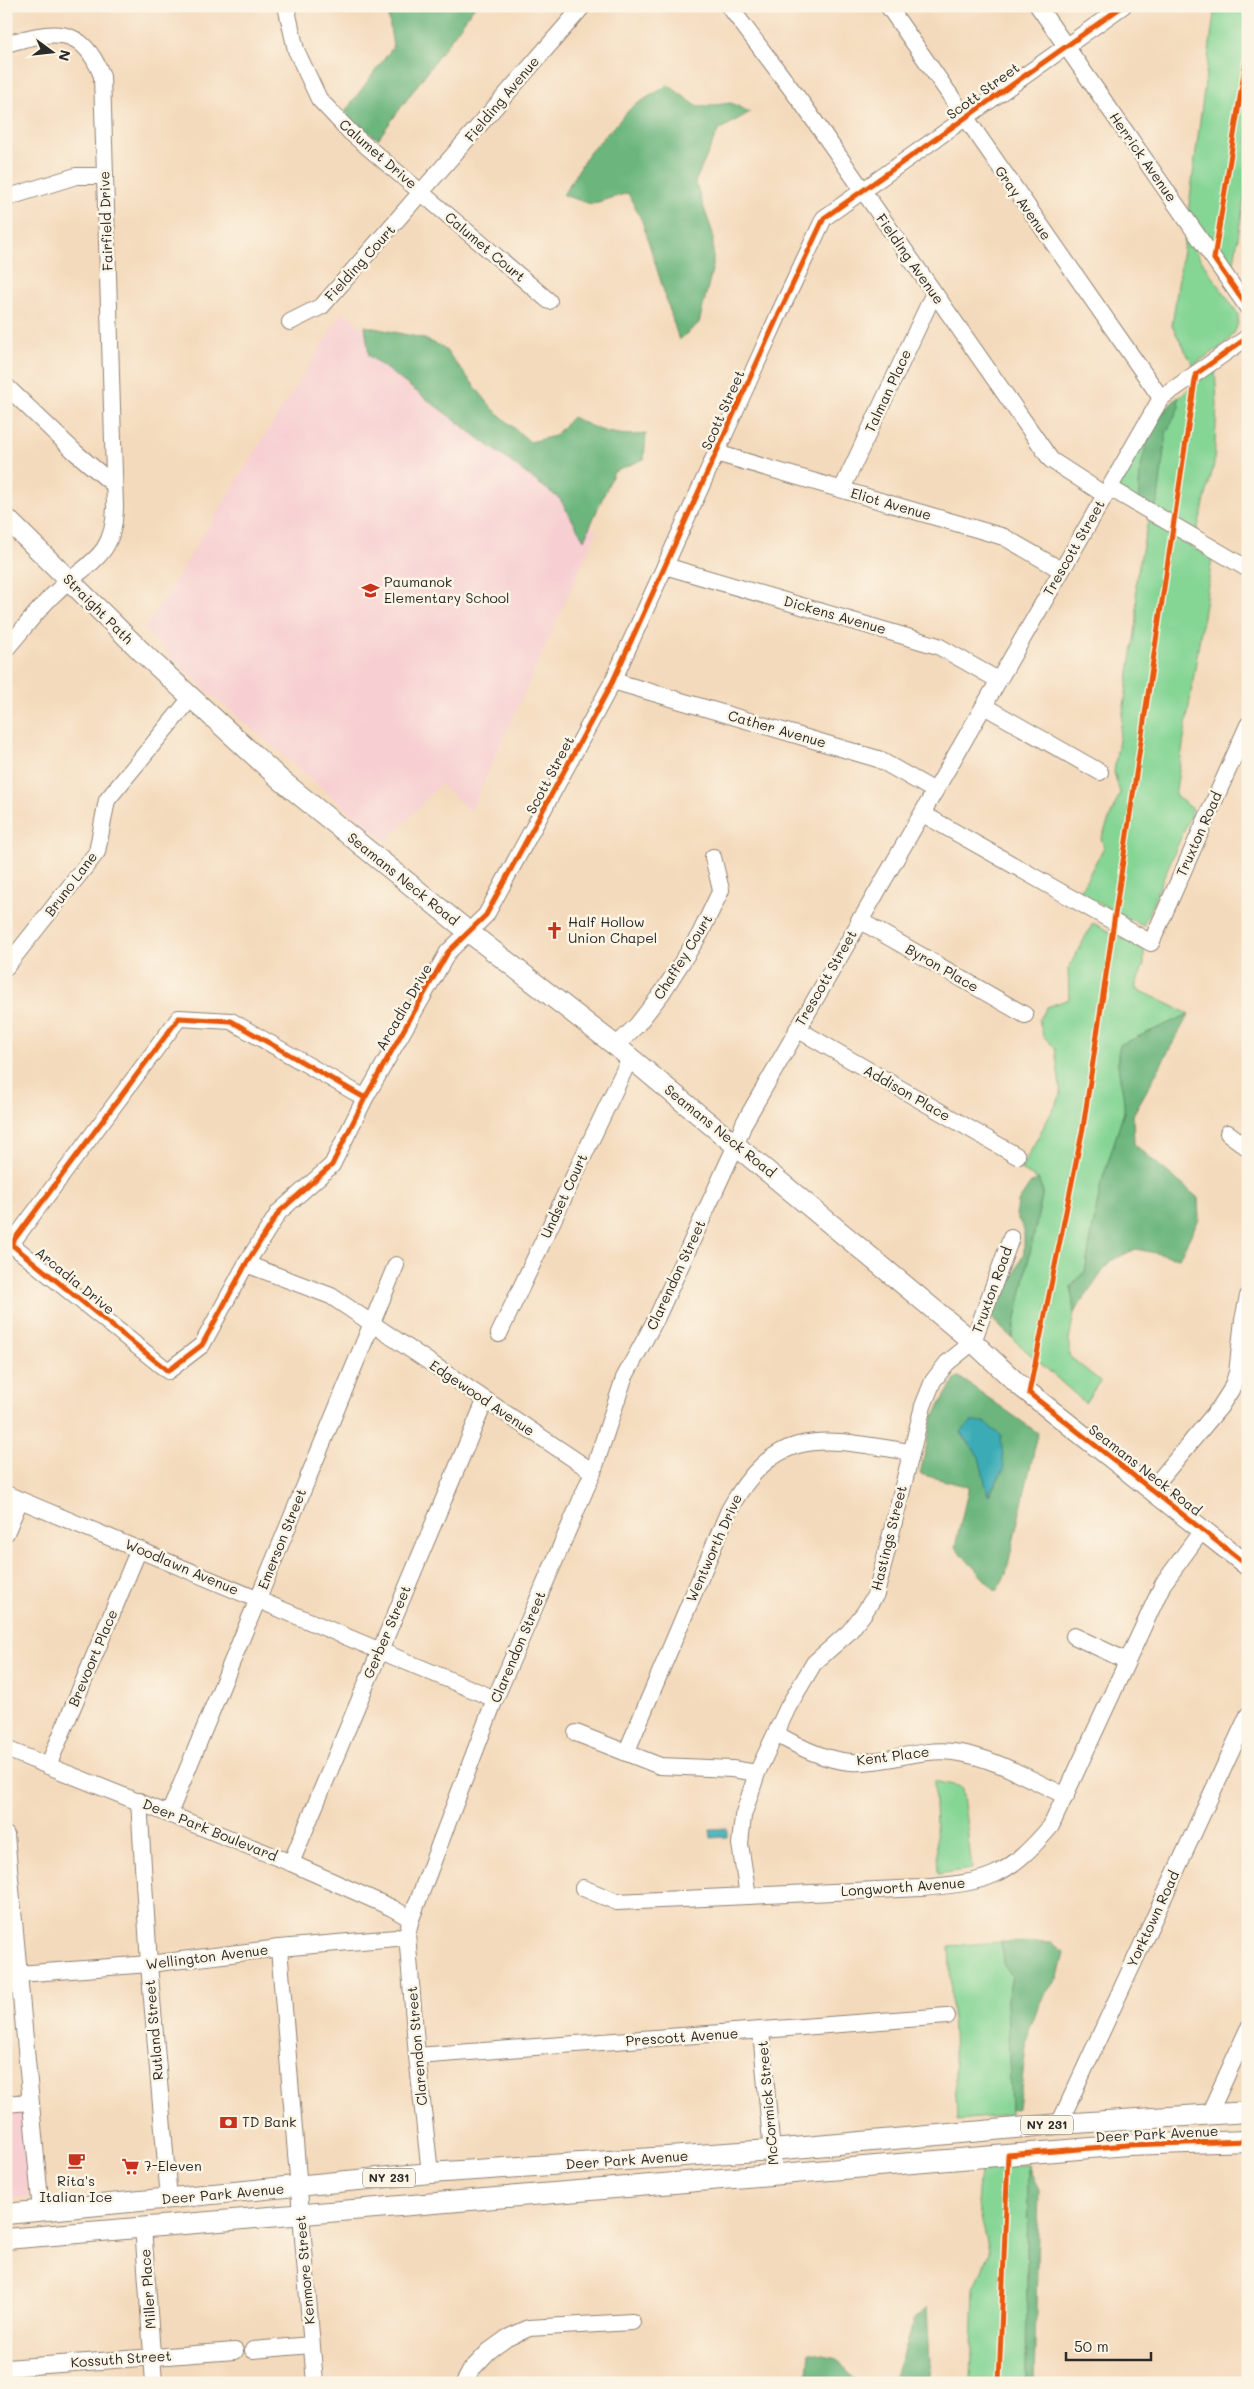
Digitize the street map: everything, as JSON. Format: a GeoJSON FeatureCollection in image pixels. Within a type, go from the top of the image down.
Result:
{"type":"FeatureCollection","features":[{"type":"Feature","properties":{"kind":"main road","name":"Straight Path"},"geometry":{"type":"LineString","coordinates":[[6,518],[68,581],[191,698]]}},
{"type":"Feature","properties":{"kind":"main road","name":"Seamans Neck Road"},"geometry":{"type":"LineString","coordinates":[[191,698],[281,780],[470,933],[623,1052],[973,1342],[1019,1385],[1248,1566]]}},
{"type":"Feature","properties":{"kind":"main road","name":"Deer Park Avenue"},"geometry":{"type":"LineString","coordinates":[[6,2214],[299,2188],[430,2174],[772,2150],[1059,2124],[1248,2112]]}},
{"type":"Feature","properties":{"kind":"main road","name":"Deer Park Avenue"},"geometry":{"type":"LineString","coordinates":[[6,2238],[1127,2145],[1248,2141]]}},
{"type":"Feature","properties":{"kind":"street","name":"Calumet Drive"},"geometry":{"type":"LineString","coordinates":[[286,6],[296,50],[319,99],[351,133],[422,193]]}},
{"type":"Feature","properties":{"kind":"street","name":"Fielding Avenue"},"geometry":{"type":"LineString","coordinates":[[422,193],[583,6]]}},
{"type":"Feature","properties":{"kind":"street","name":"Fielding Avenue"},"geometry":{"type":"LineString","coordinates":[[729,6],[798,99],[1051,460],[1248,568]]}},
{"type":"Feature","properties":{"kind":"street","name":"Gray Avenue"},"geometry":{"type":"LineString","coordinates":[[888,6],[964,119],[1161,398]]}},
{"type":"Feature","properties":{"kind":"street","name":"Herrick Avenue"},"geometry":{"type":"LineString","coordinates":[[1038,6],[1248,308]]}},
{"type":"Feature","properties":{"kind":"street","name":"Scott Street"},"geometry":{"type":"LineString","coordinates":[[470,933],[486,915],[613,681],[824,218],[1123,6]]}},
{"type":"Feature","properties":{"kind":"street","name":"Fairfield Drive"},"geometry":{"type":"LineString","coordinates":[[6,44],[36,36],[58,33],[78,42],[96,58],[102,76],[114,485],[114,528],[108,545],[88,567],[53,594],[6,649]]}},
{"type":"Feature","properties":{"kind":"street"},"geometry":{"type":"LineString","coordinates":[[6,198],[76,176],[105,176]]}},
{"type":"Feature","properties":{"kind":"street","name":"Calumet Court"},"geometry":{"type":"LineString","coordinates":[[422,193],[549,301]]}},
{"type":"Feature","properties":{"kind":"street","name":"Fielding Court"},"geometry":{"type":"LineString","coordinates":[[290,322],[322,306],[422,193]]}},
{"type":"Feature","properties":{"kind":"street","name":"Talman Place"},"geometry":{"type":"LineString","coordinates":[[842,489],[934,293]]}},
{"type":"Feature","properties":{"kind":"street","name":"Trescott Street"},"geometry":{"type":"LineString","coordinates":[[736,1145],[744,1123],[859,920],[923,814],[1161,398],[1248,337]]}},
{"type":"Feature","properties":{"kind":"street"},"geometry":{"type":"LineString","coordinates":[[6,386],[76,453],[114,485]]}},
{"type":"Feature","properties":{"kind":"street","name":"Eliot Avenue"},"geometry":{"type":"LineString","coordinates":[[716,452],[1004,537],[1061,570]]}},
{"type":"Feature","properties":{"kind":"street","name":"Dickens Avenue"},"geometry":{"type":"LineString","coordinates":[[665,566],[938,646],[998,680]]}},
{"type":"Feature","properties":{"kind":"street","name":"Cather Avenue"},"geometry":{"type":"LineString","coordinates":[[613,681],[878,759],[935,791]]}},
{"type":"Feature","properties":{"kind":"street","name":"Bruno Lane"},"geometry":{"type":"LineString","coordinates":[[6,967],[97,852],[107,800],[191,698]]}},
{"type":"Feature","properties":{"kind":"street"},"geometry":{"type":"LineString","coordinates":[[984,706],[1100,772]]}},
{"type":"Feature","properties":{"kind":"street","name":"Truxton Road"},"geometry":{"type":"LineString","coordinates":[[923,814],[1151,943],[1248,725]]}},
{"type":"Feature","properties":{"kind":"street","name":"Chaffey Court"},"geometry":{"type":"LineString","coordinates":[[623,1052],[637,1025],[662,993],[700,934],[721,890],[713,857]]}},
{"type":"Feature","properties":{"kind":"street","name":"Byron Place"},"geometry":{"type":"LineString","coordinates":[[859,920],[1025,1015]]}},
{"type":"Feature","properties":{"kind":"street","name":"Arcadia Drive"},"geometry":{"type":"LineString","coordinates":[[365,1098],[231,1021],[180,1018],[11,1244],[168,1371],[202,1345],[246,1264],[279,1212],[332,1165],[365,1098],[448,952],[470,933]]}},
{"type":"Feature","properties":{"kind":"street","name":"Addison Place"},"geometry":{"type":"LineString","coordinates":[[797,1029],[1017,1156]]}},
{"type":"Feature","properties":{"kind":"street","name":"Undset Court"},"geometry":{"type":"LineString","coordinates":[[499,1334],[623,1052]]}},
{"type":"Feature","properties":{"kind":"street"},"geometry":{"type":"LineString","coordinates":[[1228,1132],[1248,1148]]}},
{"type":"Feature","properties":{"kind":"street","name":"Clarendon Street"},"geometry":{"type":"LineString","coordinates":[[430,2174],[417,2056],[409,1926],[495,1699],[593,1472],[624,1378],[657,1317],[736,1145]]}},
{"type":"Feature","properties":{"kind":"street","name":"Truxton Road"},"geometry":{"type":"LineString","coordinates":[[973,1342],[1011,1238]]}},
{"type":"Feature","properties":{"kind":"street","name":"Edgewood Avenue"},"geometry":{"type":"LineString","coordinates":[[246,1264],[332,1296],[485,1401],[593,1472]]}},
{"type":"Feature","properties":{"kind":"street","name":"Emerson Street"},"geometry":{"type":"LineString","coordinates":[[169,1814],[396,1265]]}},
{"type":"Feature","properties":{"kind":"street"},"geometry":{"type":"LineString","coordinates":[[1151,1490],[1220,1407],[1230,1390],[1237,1373],[1242,1320],[1248,1296]]}},
{"type":"Feature","properties":{"kind":"street","name":"Hastings Street"},"geometry":{"type":"LineString","coordinates":[[748,1896],[740,1844],[743,1816],[757,1773],[796,1692],[814,1663],[849,1632],[876,1594],[923,1406],[933,1381],[947,1363],[973,1342]]}},
{"type":"Feature","properties":{"kind":"street","name":"Gerber Street"},"geometry":{"type":"LineString","coordinates":[[291,1863],[485,1401]]}},
{"type":"Feature","properties":{"kind":"street","name":"Wentworth Drive"},"geometry":{"type":"LineString","coordinates":[[626,1753],[729,1510],[743,1484],[756,1470],[763,1463],[789,1448],[832,1440],[856,1442],[910,1452]]}},
{"type":"Feature","properties":{"kind":"street"},"geometry":{"type":"LineString","coordinates":[[6,1533],[13,1497]]}},
{"type":"Feature","properties":{"kind":"street","name":"Woodlawn Avenue"},"geometry":{"type":"LineString","coordinates":[[13,1497],[495,1699]]}},
{"type":"Feature","properties":{"kind":"street","name":"Longworth Avenue"},"geometry":{"type":"LineString","coordinates":[[583,1888],[617,1902],[921,1888],[969,1884],[994,1877],[1031,1849],[1051,1826],[1163,1584],[1203,1529]]}},
{"type":"Feature","properties":{"kind":"street","name":"Brevoort Place"},"geometry":{"type":"LineString","coordinates":[[48,1766],[139,1549]]}},
{"type":"Feature","properties":{"kind":"street"},"geometry":{"type":"LineString","coordinates":[[1074,1636],[1127,1661]]}},
{"type":"Feature","properties":{"kind":"street","name":"Yorktown Road"},"geometry":{"type":"LineString","coordinates":[[1059,2124],[1248,1715]]}},
{"type":"Feature","properties":{"kind":"street"},"geometry":{"type":"LineString","coordinates":[[576,1733],[660,1766],[732,1769],[757,1773]]}},
{"type":"Feature","properties":{"kind":"street","name":"Kent Place"},"geometry":{"type":"LineString","coordinates":[[776,1734],[810,1753],[852,1762],[926,1751],[953,1752],[978,1757],[1066,1796]]}},
{"type":"Feature","properties":{"kind":"street","name":"Deer Park Boulevard"},"geometry":{"type":"LineString","coordinates":[[6,1748],[291,1863],[409,1926]]}},
{"type":"Feature","properties":{"kind":"street","name":"Rutland Street"},"geometry":{"type":"LineString","coordinates":[[139,1801],[148,1964],[169,2199]]}},
{"type":"Feature","properties":{"kind":"street"},"geometry":{"type":"LineString","coordinates":[[6,1835],[12,1974],[41,2211]]}},
{"type":"Feature","properties":{"kind":"street","name":"Wellington Avenue"},"geometry":{"type":"LineString","coordinates":[[12,1974],[148,1964],[279,1948],[396,1938],[409,1926]]}},
{"type":"Feature","properties":{"kind":"street","name":"Kenmore Street"},"geometry":{"type":"LineString","coordinates":[[279,1948],[315,2383]]}},
{"type":"Feature","properties":{"kind":"street","name":"Prescott Avenue"},"geometry":{"type":"LineString","coordinates":[[417,2056],[947,2016]]}},
{"type":"Feature","properties":{"kind":"street"},"geometry":{"type":"LineString","coordinates":[[1209,2114],[1248,2029]]}},
{"type":"Feature","properties":{"kind":"street","name":"McCormick Street"},"geometry":{"type":"LineString","coordinates":[[761,2031],[774,2175]]}},
{"type":"Feature","properties":{"kind":"street"},"geometry":{"type":"LineString","coordinates":[[6,2104],[29,2102]]}},
{"type":"Feature","properties":{"kind":"street","name":"Miller Place"},"geometry":{"type":"LineString","coordinates":[[144,2226],[154,2383]]}},
{"type":"Feature","properties":{"kind":"street"},"geometry":{"type":"LineString","coordinates":[[464,2383],[471,2370],[489,2351],[507,2338],[529,2328],[632,2322]]}},
{"type":"Feature","properties":{"kind":"street"},"geometry":{"type":"LineString","coordinates":[[253,2350],[311,2345]]}},
{"type":"Feature","properties":{"kind":"street","name":"Kossuth Street"},"geometry":{"type":"LineString","coordinates":[[6,2368],[235,2350]]}},
{"type":"Feature","properties":{"kind":"shaded area","name":"Paumanok Elementary School"},"geometry":{"type":"Polygon","coordinates":[[[343,311],[597,531],[471,811],[440,784],[386,842],[200,685],[144,630],[343,311]]]}},
{"type":"Feature","properties":{"kind":"shaded area"},"geometry":{"type":"Polygon","coordinates":[[[22,2111],[29,2197],[6,2199],[6,2113],[22,2111]]]}},
{"type":"Feature","properties":{"kind":"green space"},"geometry":{"type":"Polygon","coordinates":[[[387,6],[475,6],[378,139],[344,113],[393,47],[387,6]]]}},
{"type":"Feature","properties":{"kind":"green space"},"geometry":{"type":"Polygon","coordinates":[[[1215,6],[1248,6],[1248,175],[1232,275],[1188,213],[1215,6]]]}},
{"type":"Feature","properties":{"kind":"green space"},"geometry":{"type":"Polygon","coordinates":[[[668,85],[698,107],[731,103],[750,112],[718,131],[695,182],[713,234],[713,266],[699,323],[679,340],[642,221],[628,193],[591,204],[563,195],[589,153],[632,107],[668,85]]]}},
{"type":"Feature","properties":{"kind":"green space"},"geometry":{"type":"Polygon","coordinates":[[[1185,236],[1238,314],[1238,323],[1230,338],[1193,365],[1172,326],[1185,236]]]}},
{"type":"Feature","properties":{"kind":"green space"},"geometry":{"type":"Polygon","coordinates":[[[365,326],[422,338],[443,347],[493,409],[530,442],[555,436],[572,417],[591,426],[616,434],[646,434],[644,459],[614,472],[584,540],[560,499],[369,356],[365,326]]]}},
{"type":"Feature","properties":{"kind":"green space"},"geometry":{"type":"Polygon","coordinates":[[[1215,367],[1217,405],[1214,464],[1197,531],[1115,488],[1155,418],[1215,367]]]}},
{"type":"Feature","properties":{"kind":"green space"},"geometry":{"type":"Polygon","coordinates":[[[1178,397],[1179,407],[1166,434],[1158,500],[1154,509],[1139,501],[1140,472],[1143,458],[1152,431],[1159,419],[1178,397]]]}},
{"type":"Feature","properties":{"kind":"green space"},"geometry":{"type":"Polygon","coordinates":[[[1148,521],[1212,559],[1175,796],[1193,809],[1143,926],[1079,893],[1104,847],[1101,839],[1120,793],[1114,772],[1137,620],[1136,580],[1148,521]]]}},
{"type":"Feature","properties":{"kind":"green space"},"geometry":{"type":"Polygon","coordinates":[[[1093,923],[1144,950],[1144,964],[1135,988],[1189,1014],[1120,1045],[1118,1062],[1124,1112],[1101,1184],[1085,1271],[1071,1287],[1074,1313],[1069,1340],[1069,1356],[1100,1381],[1085,1403],[1012,1338],[1043,1191],[1038,1179],[1020,1170],[1061,1095],[1055,1048],[1043,1036],[1039,1020],[1047,1007],[1069,999],[1068,969],[1093,923]]]}},
{"type":"Feature","properties":{"kind":"green space"},"geometry":{"type":"Polygon","coordinates":[[[1189,1014],[1133,1115],[1134,1144],[1198,1198],[1199,1219],[1179,1258],[1136,1249],[1110,1261],[1074,1313],[1071,1287],[1085,1271],[1101,1184],[1124,1112],[1118,1062],[1120,1045],[1189,1014]]]}},
{"type":"Feature","properties":{"kind":"green space"},"geometry":{"type":"Polygon","coordinates":[[[1038,1179],[1043,1191],[1012,1338],[995,1322],[990,1312],[999,1292],[1016,1272],[1024,1252],[1024,1230],[1016,1215],[1018,1202],[1030,1184],[1038,1179]]]}},
{"type":"Feature","properties":{"kind":"green space"},"geometry":{"type":"Polygon","coordinates":[[[959,1377],[1038,1433],[1006,1574],[996,1592],[955,1547],[969,1487],[920,1474],[933,1417],[955,1379],[959,1377]],[[961,1433],[979,1457],[989,1495],[1004,1469],[961,1433]]]}},
{"type":"Feature","properties":{"kind":"green space"},"geometry":{"type":"Polygon","coordinates":[[[934,1781],[962,1787],[972,1869],[938,1874],[934,1781]]]}},
{"type":"Feature","properties":{"kind":"green space"},"geometry":{"type":"Polygon","coordinates":[[[1001,1942],[1003,1963],[1012,1976],[1007,2000],[1011,2115],[957,2120],[949,1946],[1001,1942]]]}},
{"type":"Feature","properties":{"kind":"green space"},"geometry":{"type":"Polygon","coordinates":[[[1001,1942],[1052,1943],[1064,1952],[1058,1977],[1043,1997],[1028,2029],[1019,2108],[1011,2110],[1007,2000],[1012,1976],[1003,1963],[1001,1942]]]}},
{"type":"Feature","properties":{"kind":"green space"},"geometry":{"type":"Polygon","coordinates":[[[1028,2164],[1026,2383],[971,2383],[974,2288],[990,2253],[977,2203],[980,2172],[1028,2164]]]}},
{"type":"Feature","properties":{"kind":"green space"},"geometry":{"type":"Polygon","coordinates":[[[1028,2164],[1039,2191],[1034,2383],[1026,2383],[1028,2164]]]}},
{"type":"Feature","properties":{"kind":"green space"},"geometry":{"type":"Polygon","coordinates":[[[927,2307],[930,2363],[926,2383],[893,2383],[914,2319],[927,2307]]]}},
{"type":"Feature","properties":{"kind":"green space"},"geometry":{"type":"Polygon","coordinates":[[[809,2352],[836,2358],[854,2379],[866,2383],[806,2383],[809,2352]]]}},
{"type":"Feature","properties":{"kind":"water"},"geometry":{"type":"Polygon","coordinates":[[[971,1422],[984,1422],[1001,1436],[1004,1469],[988,1495],[979,1457],[961,1432],[971,1422]]]}},
{"type":"Feature","properties":{"kind":"water"},"geometry":{"type":"Polygon","coordinates":[[[727,1828],[727,1837],[711,1838],[710,1829],[727,1828]]]}},
{"type":"Feature","properties":{"kind":"cycle path"},"geometry":{"type":"LineString","coordinates":[[365,1098],[231,1021],[179,1018],[11,1244],[168,1371],[202,1345],[246,1264],[279,1212],[332,1165],[365,1098],[448,952],[486,915],[613,681],[824,218],[1123,6]]}},
{"type":"Feature","properties":{"kind":"cycle path"},"geometry":{"type":"LineString","coordinates":[[1248,48],[1214,259],[1248,308]]}},
{"type":"Feature","properties":{"kind":"cycle path"},"geometry":{"type":"LineString","coordinates":[[1248,337],[1196,374],[1083,1128],[1029,1393],[1248,1566]]}},
{"type":"Feature","properties":{"kind":"cycle path"},"geometry":{"type":"LineString","coordinates":[[999,2383],[1008,2155],[1127,2145],[1248,2141]]}},
{"type":"Feature","properties":{"kind":"place","name":"Paumanok Elementary School"},"geometry":{"type":"Point","coordinates":[370,590]}},
{"type":"Feature","properties":{"kind":"place","name":"Half Hollow Union Chapel"},"geometry":{"type":"Point","coordinates":[554,930]}},
{"type":"Feature","properties":{"kind":"place","name":"TD Bank"},"geometry":{"type":"Point","coordinates":[228,2122]}},
{"type":"Feature","properties":{"kind":"place","name":"Rita's Italian Ice"},"geometry":{"type":"Point","coordinates":[76,2161]}},
{"type":"Feature","properties":{"kind":"place","name":"7-Eleven"},"geometry":{"type":"Point","coordinates":[130,2166]}}]}
